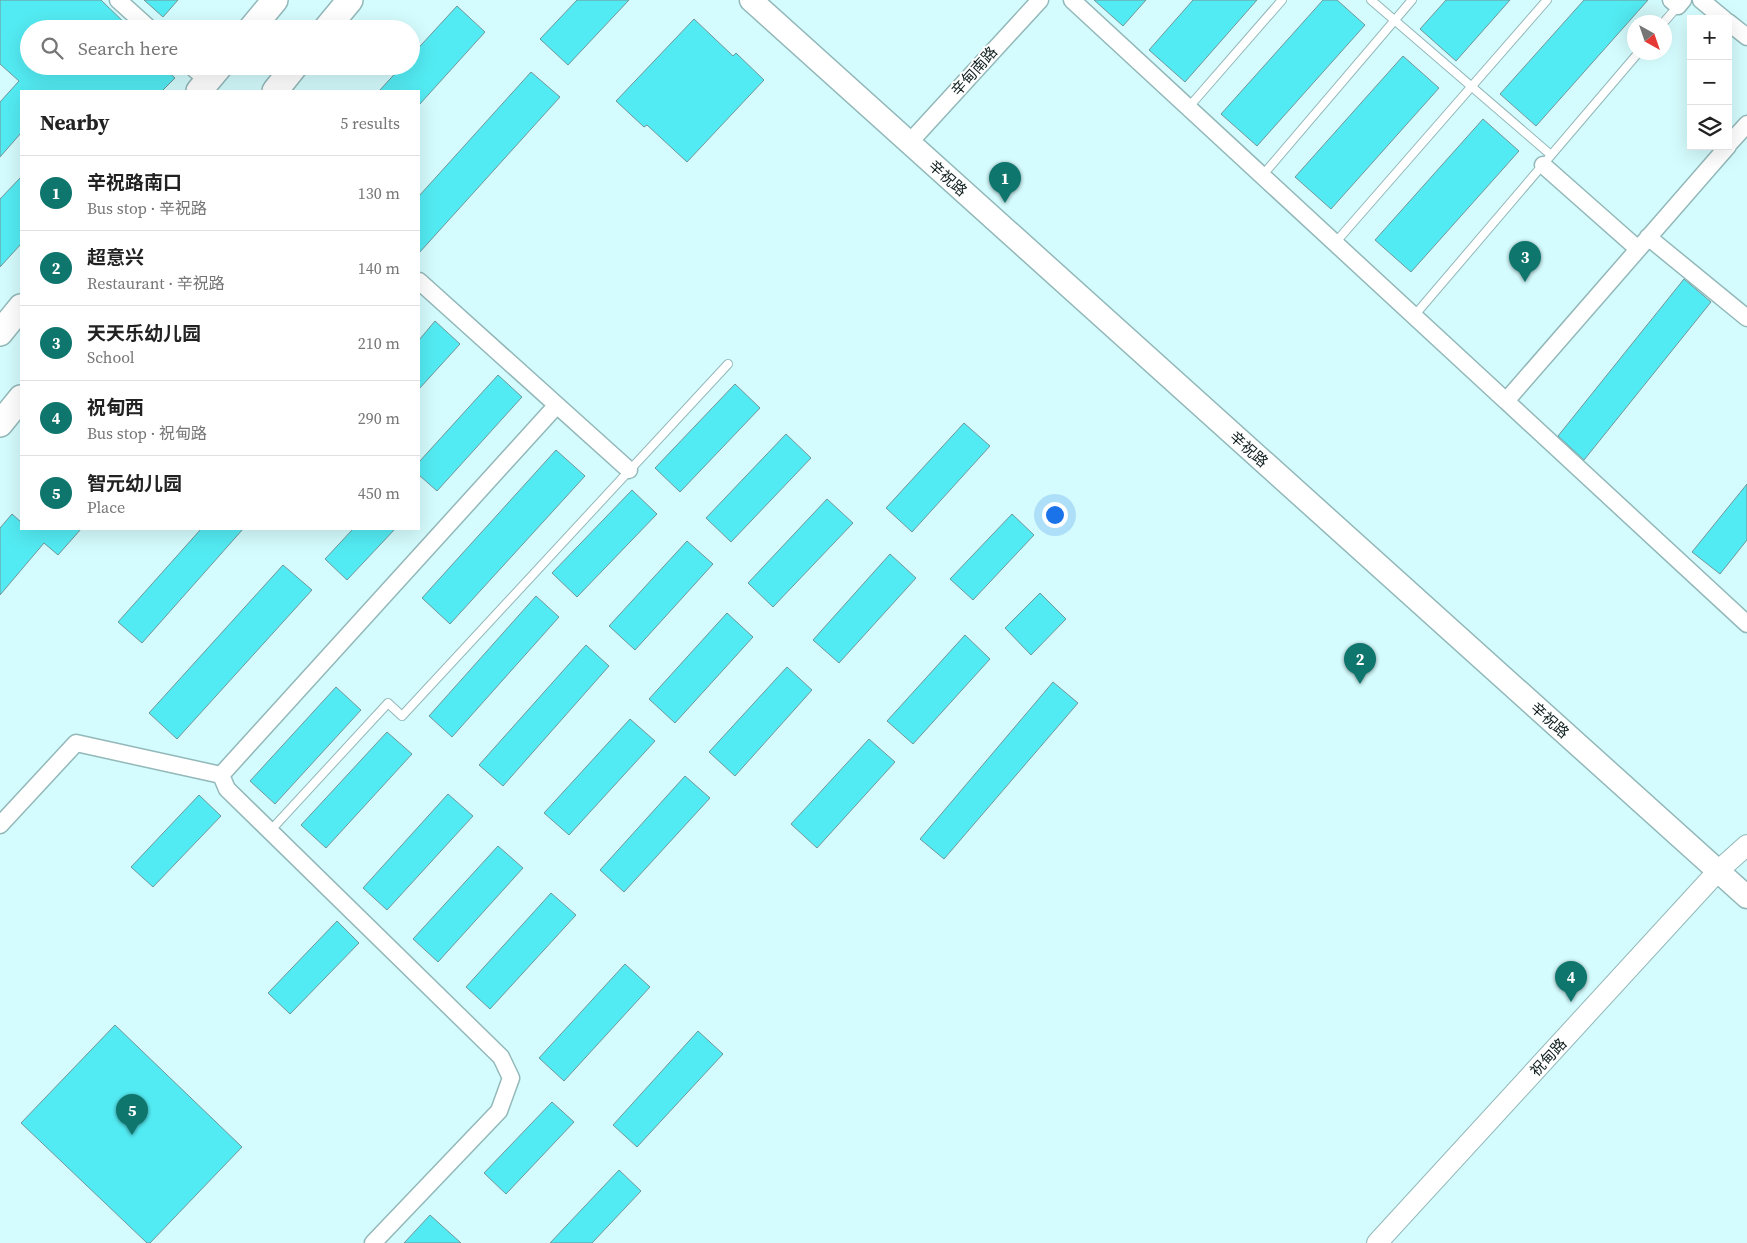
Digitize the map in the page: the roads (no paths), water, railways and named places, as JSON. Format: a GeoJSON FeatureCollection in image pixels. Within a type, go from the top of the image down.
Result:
{"type":"FeatureCollection","features":[{"type":"Feature","properties":{"kind":"main road"},"geometry":{"type":"LineString","coordinates":[[258,20],[275,0]]}},
{"type":"Feature","properties":{"kind":"main road"},"geometry":{"type":"LineString","coordinates":[[333,20],[350,0]]}},
{"type":"Feature","properties":{"kind":"main road","name":"辛祝路"},"geometry":{"type":"LineString","coordinates":[[750,0],[1747,897]]}},
{"type":"Feature","properties":{"kind":"main road"},"geometry":{"type":"LineString","coordinates":[[276,90],[288,75]]}},
{"type":"Feature","properties":{"kind":"main road"},"geometry":{"type":"LineString","coordinates":[[0,333],[20,308]]}},
{"type":"Feature","properties":{"kind":"main road"},"geometry":{"type":"LineString","coordinates":[[0,424],[20,399]]}},
{"type":"Feature","properties":{"kind":"street"},"geometry":{"type":"LineString","coordinates":[[118,0],[140,20]]}},
{"type":"Feature","properties":{"kind":"street","name":"辛甸南路"},"geometry":{"type":"LineString","coordinates":[[909,143],[1040,0]]}},
{"type":"Feature","properties":{"kind":"street"},"geometry":{"type":"LineString","coordinates":[[1072,0],[1747,624]]}},
{"type":"Feature","properties":{"kind":"street"},"geometry":{"type":"LineString","coordinates":[[1701,0],[1719,15]]}},
{"type":"Feature","properties":{"kind":"street"},"geometry":{"type":"LineString","coordinates":[[1732,25],[1747,37]]}},
{"type":"Feature","properties":{"kind":"street"},"geometry":{"type":"LineString","coordinates":[[1732,141],[1747,124]]}},
{"type":"Feature","properties":{"kind":"street"},"geometry":{"type":"LineString","coordinates":[[1506,401],[1724,150]]}},
{"type":"Feature","properties":{"kind":"street"},"geometry":{"type":"LineString","coordinates":[[1547,160],[1643,243],[1747,318]]}},
{"type":"Feature","properties":{"kind":"street"},"geometry":{"type":"LineString","coordinates":[[420,282],[556,406],[630,470]]}},
{"type":"Feature","properties":{"kind":"street"},"geometry":{"type":"LineString","coordinates":[[221,775],[556,406]]}},
{"type":"Feature","properties":{"kind":"street"},"geometry":{"type":"LineString","coordinates":[[0,825],[76,743],[221,775]]}},
{"type":"Feature","properties":{"kind":"street"},"geometry":{"type":"LineString","coordinates":[[221,775],[227,789],[501,1057],[511,1078],[499,1111],[373,1243]]}},
{"type":"Feature","properties":{"kind":"street","name":"祝甸路"},"geometry":{"type":"LineString","coordinates":[[1377,1243],[1718,871],[1747,844]]}},
{"type":"Feature","properties":{"kind":"lane"},"geometry":{"type":"LineString","coordinates":[[1188,108],[1282,0]]}},
{"type":"Feature","properties":{"kind":"lane"},"geometry":{"type":"LineString","coordinates":[[1371,0],[1471,86],[1547,160]]}},
{"type":"Feature","properties":{"kind":"lane"},"geometry":{"type":"LineString","coordinates":[[1262,176],[1412,0]]}},
{"type":"Feature","properties":{"kind":"lane"},"geometry":{"type":"LineString","coordinates":[[1335,243],[1547,0]]}},
{"type":"Feature","properties":{"kind":"lane"},"geometry":{"type":"LineString","coordinates":[[1669,15],[1677,2]]}},
{"type":"Feature","properties":{"kind":"lane"},"geometry":{"type":"LineString","coordinates":[[1414,316],[1632,60]]}},
{"type":"Feature","properties":{"kind":"lane"},"geometry":{"type":"LineString","coordinates":[[270,831],[388,702],[402,716],[728,364]]}},
{"type":"Feature","properties":{"kind":"place","name":"辛祝路南口"},"geometry":{"type":"Point","coordinates":[1005,203]}},
{"type":"Feature","properties":{"kind":"place","name":"天天乐幼儿园"},"geometry":{"type":"Point","coordinates":[1525,282]}},
{"type":"Feature","properties":{"kind":"place","name":"超意兴"},"geometry":{"type":"Point","coordinates":[1360,684]}},
{"type":"Feature","properties":{"kind":"place","name":"祝甸西"},"geometry":{"type":"Point","coordinates":[1571,1002]}},
{"type":"Feature","properties":{"kind":"place","name":"智元幼儿园"},"geometry":{"type":"Point","coordinates":[132,1135]}}]}
